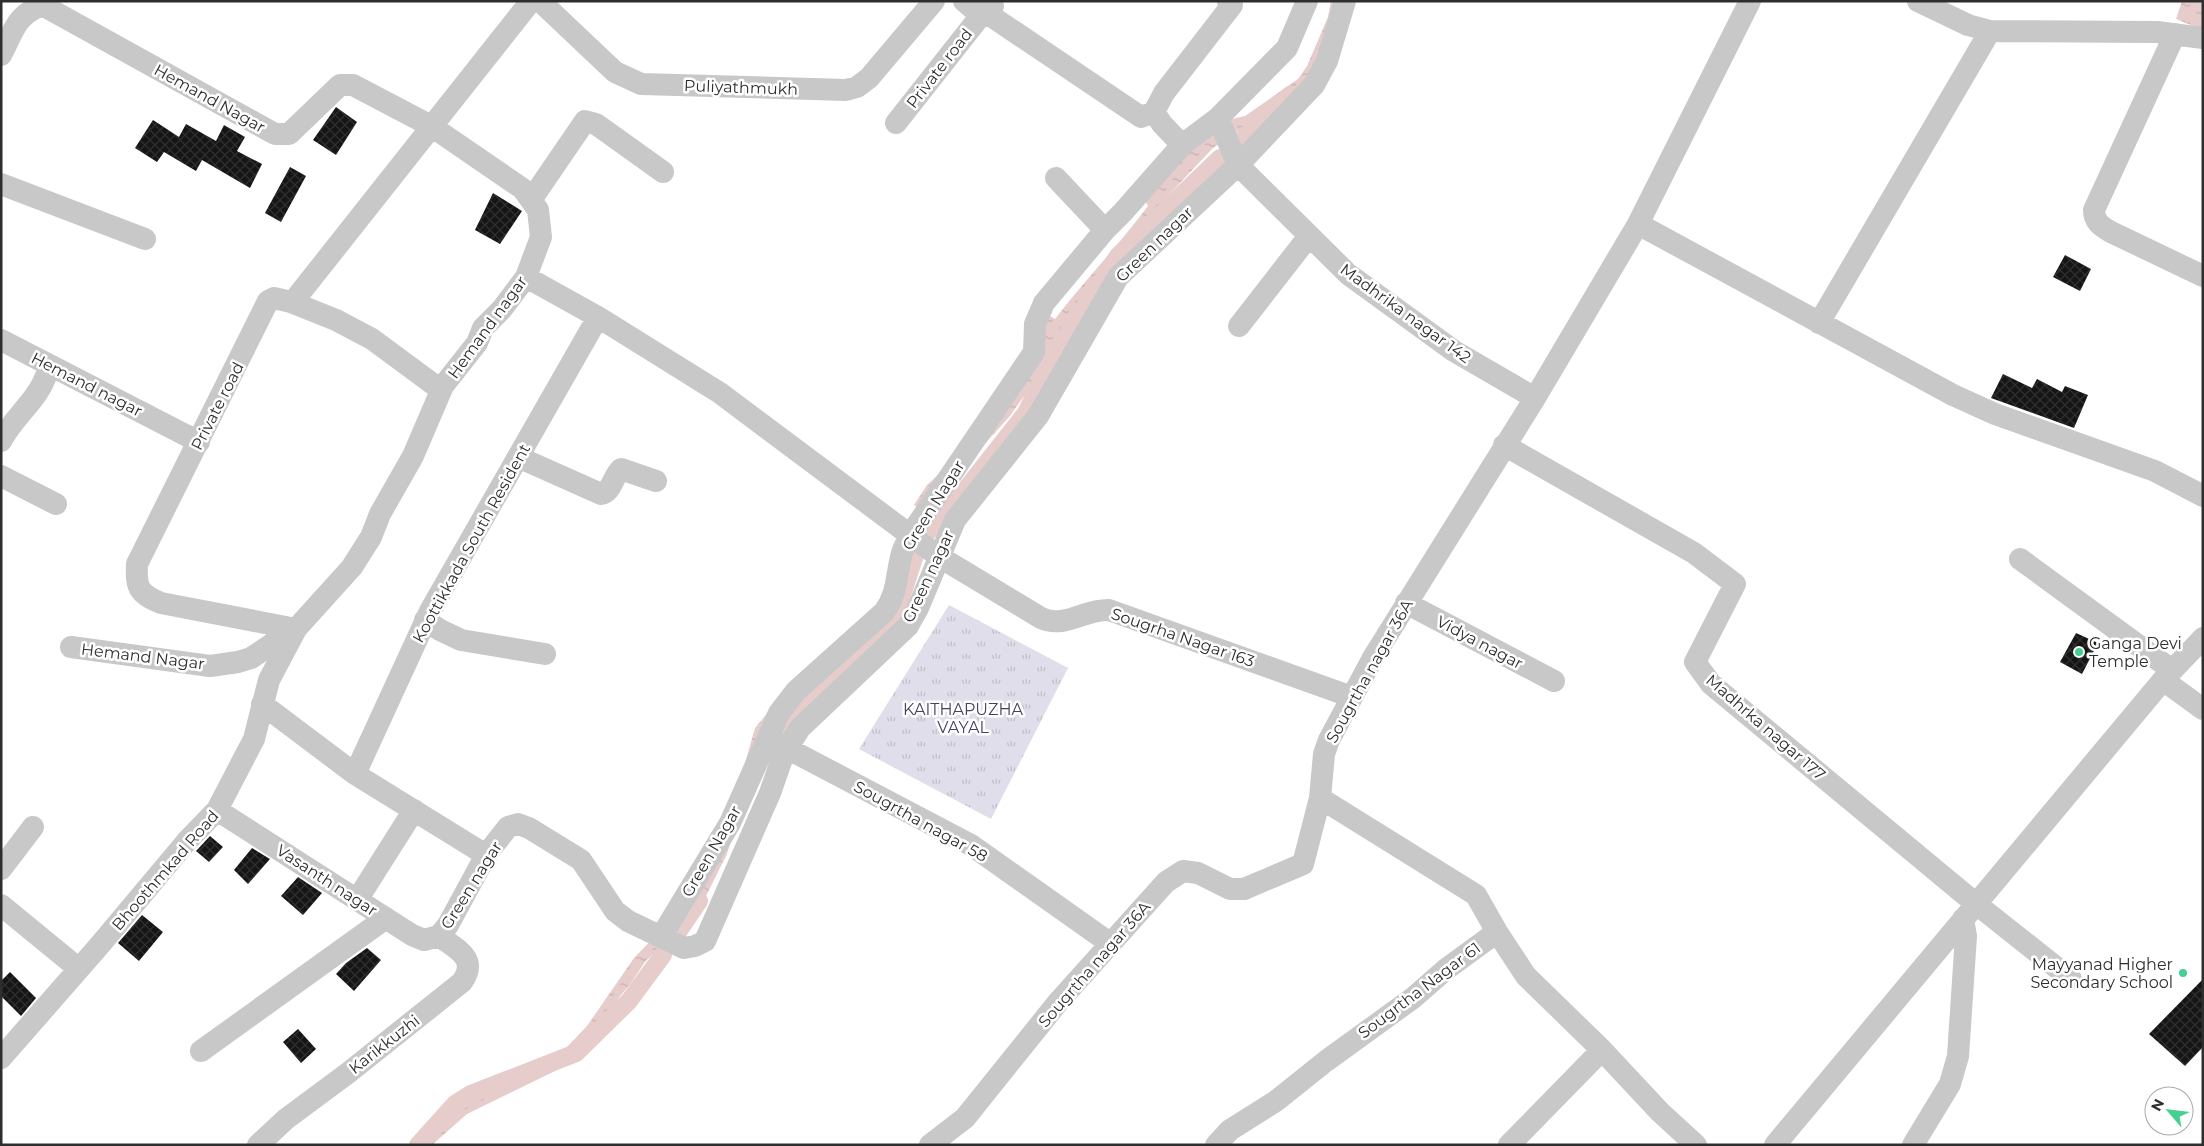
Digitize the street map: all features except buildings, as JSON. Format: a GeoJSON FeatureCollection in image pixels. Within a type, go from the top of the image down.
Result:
{"type":"FeatureCollection","features":[{"type":"Feature","properties":{"kind":"street"},"geometry":{"type":"LineString","coordinates":[[441,390],[372,339],[336,320],[291,302],[531,1]]}},
{"type":"Feature","properties":{"kind":"street","name":"Puliyathmukh"},"geometry":{"type":"LineString","coordinates":[[540,1],[615,72],[640,84],[846,90],[857,88],[869,78],[934,1]]}},
{"type":"Feature","properties":{"kind":"street"},"geometry":{"type":"LineString","coordinates":[[983,7],[1141,117],[1154,112],[1164,93],[1232,5],[1228,1]]}},
{"type":"Feature","properties":{"kind":"street"},"geometry":{"type":"LineString","coordinates":[[1218,118],[1287,48],[1307,1]]}},
{"type":"Feature","properties":{"kind":"street","name":"Green nagar"},"geometry":{"type":"LineString","coordinates":[[438,936],[448,925],[486,855],[508,827],[518,824],[529,828],[581,860],[615,911],[628,921],[684,948],[695,946],[705,940],[770,793],[781,745],[908,626],[918,608],[954,520],[1038,416],[1118,277],[1238,165],[1314,85],[1322,73],[1345,1]]}},
{"type":"Feature","properties":{"kind":"street","name":"Sougrtha nagar 36A"},"geometry":{"type":"LineString","coordinates":[[930,1145],[965,1118],[1060,1001],[1166,882],[1183,871],[1198,873],[1230,889],[1244,889],[1303,864],[1320,798],[1324,754],[1329,740],[1374,656],[1535,398],[1638,224],[1750,1]]}},
{"type":"Feature","properties":{"kind":"street"},"geometry":{"type":"LineString","coordinates":[[1918,1],[1968,25],[1990,31],[2156,32],[2203,38]]}},
{"type":"Feature","properties":{"kind":"street","name":"Hemand Nagar"},"geometry":{"type":"LineString","coordinates":[[3,48],[18,20],[29,10],[42,6],[275,134],[289,134],[340,85],[353,85],[431,126]]}},
{"type":"Feature","properties":{"kind":"street","name":"Private road"},"geometry":{"type":"LineString","coordinates":[[896,123],[983,7]]}},
{"type":"Feature","properties":{"kind":"street"},"geometry":{"type":"LineString","coordinates":[[1819,323],[1990,31]]}},
{"type":"Feature","properties":{"kind":"street"},"geometry":{"type":"LineString","coordinates":[[2175,34],[2094,210],[2094,218],[2100,225],[2203,276]]}},
{"type":"Feature","properties":{"kind":"street"},"geometry":{"type":"LineString","coordinates":[[1154,112],[1162,124],[1182,145]]}},
{"type":"Feature","properties":{"kind":"street","name":"Green Nagar"},"geometry":{"type":"LineString","coordinates":[[661,937],[730,822],[779,713],[796,691],[884,612],[890,604],[895,591],[902,551],[910,536],[1034,352],[1035,324],[1044,303],[1105,230],[1182,145],[1218,118]]}},
{"type":"Feature","properties":{"kind":"street","name":"Madhrika nagar 142"},"geometry":{"type":"LineString","coordinates":[[1218,118],[1238,165],[1348,274],[1454,352],[1535,398]]}},
{"type":"Feature","properties":{"kind":"street"},"geometry":{"type":"LineString","coordinates":[[531,200],[585,121],[596,124],[663,172]]}},
{"type":"Feature","properties":{"kind":"street","name":"Hemand nagar"},"geometry":{"type":"LineString","coordinates":[[296,629],[352,567],[413,456],[441,390],[477,343],[483,328],[502,309],[526,277],[541,238],[538,210],[524,189],[431,126]]}},
{"type":"Feature","properties":{"kind":"street"},"geometry":{"type":"LineString","coordinates":[[1056,178],[1105,230]]}},
{"type":"Feature","properties":{"kind":"street"},"geometry":{"type":"LineString","coordinates":[[1,184],[145,239]]}},
{"type":"Feature","properties":{"kind":"street"},"geometry":{"type":"LineString","coordinates":[[1638,224],[1953,395],[1995,414],[2155,471],[2203,496]]}},
{"type":"Feature","properties":{"kind":"street"},"geometry":{"type":"LineString","coordinates":[[1239,326],[1309,236]]}},
{"type":"Feature","properties":{"kind":"street","name":"Sougrha Nagar 163"},"geometry":{"type":"LineString","coordinates":[[526,277],[720,392],[938,556],[1052,623],[1096,610],[1109,610],[1352,697]]}},
{"type":"Feature","properties":{"kind":"street","name":"Private road"},"geometry":{"type":"LineString","coordinates":[[291,302],[274,298],[268,301],[199,442],[136,564],[136,583],[143,594],[161,603],[296,629]]}},
{"type":"Feature","properties":{"kind":"street","name":"Koottikkada South Resident"},"geometry":{"type":"LineString","coordinates":[[355,774],[425,620],[598,318]]}},
{"type":"Feature","properties":{"kind":"street","name":"Hemand nagar"},"geometry":{"type":"LineString","coordinates":[[1,340],[199,442]]}},
{"type":"Feature","properties":{"kind":"street","name":"Hemand Nagar"},"geometry":{"type":"LineString","coordinates":[[1,440],[37,396],[49,365]]}},
{"type":"Feature","properties":{"kind":"street","name":"Madhrka nagar 177"},"geometry":{"type":"LineString","coordinates":[[1504,445],[1694,553],[1735,584],[1695,662],[1711,684],[1969,911]]}},
{"type":"Feature","properties":{"kind":"street"},"geometry":{"type":"LineString","coordinates":[[518,457],[601,494],[605,493],[621,469],[656,481]]}},
{"type":"Feature","properties":{"kind":"street"},"geometry":{"type":"LineString","coordinates":[[1,476],[56,504]]}},
{"type":"Feature","properties":{"kind":"street"},"geometry":{"type":"LineString","coordinates":[[2020,560],[2167,675],[2203,708]]}},
{"type":"Feature","properties":{"kind":"street","name":"Vidya nagar"},"geometry":{"type":"LineString","coordinates":[[1406,603],[1554,681]]}},
{"type":"Feature","properties":{"kind":"street"},"geometry":{"type":"LineString","coordinates":[[425,620],[461,640],[545,654]]}},
{"type":"Feature","properties":{"kind":"street","name":"Hemand Nagar"},"geometry":{"type":"LineString","coordinates":[[71,647],[210,666],[252,658],[296,629]]}},
{"type":"Feature","properties":{"kind":"street","name":"Bhoothmkad Road"},"geometry":{"type":"LineString","coordinates":[[1,1058],[187,841],[217,810],[254,739],[269,680],[296,629]]}},
{"type":"Feature","properties":{"kind":"street"},"geometry":{"type":"LineString","coordinates":[[1775,1145],[2167,675],[2203,638]]}},
{"type":"Feature","properties":{"kind":"street"},"geometry":{"type":"LineString","coordinates":[[262,704],[355,774],[486,855]]}},
{"type":"Feature","properties":{"kind":"street","name":"Sougrtha nagar 58"},"geometry":{"type":"LineString","coordinates":[[781,745],[971,845],[1111,944]]}},
{"type":"Feature","properties":{"kind":"street"},"geometry":{"type":"LineString","coordinates":[[1320,798],[1476,895],[1496,932]]}},
{"type":"Feature","properties":{"kind":"street","name":"Vasanth nagar"},"geometry":{"type":"LineString","coordinates":[[217,810],[412,935],[424,940],[438,936]]}},
{"type":"Feature","properties":{"kind":"street"},"geometry":{"type":"LineString","coordinates":[[357,900],[414,810]]}},
{"type":"Feature","properties":{"kind":"street"},"geometry":{"type":"LineString","coordinates":[[1,869],[34,827]]}},
{"type":"Feature","properties":{"kind":"street"},"geometry":{"type":"LineString","coordinates":[[1,905],[79,969]]}},
{"type":"Feature","properties":{"kind":"street"},"geometry":{"type":"LineString","coordinates":[[1969,911],[2071,979]]}},
{"type":"Feature","properties":{"kind":"street"},"geometry":{"type":"LineString","coordinates":[[1913,1145],[1950,1084],[1958,1056],[1969,911]]}},
{"type":"Feature","properties":{"kind":"street"},"geometry":{"type":"LineString","coordinates":[[201,1051],[386,918]]}},
{"type":"Feature","properties":{"kind":"street","name":"Sougrtha Nagar 61"},"geometry":{"type":"LineString","coordinates":[[1216,1145],[1230,1130],[1276,1101],[1333,1055],[1413,998],[1445,970],[1496,932],[1526,976],[1602,1050],[1660,1112],[1696,1145]]}},
{"type":"Feature","properties":{"kind":"street","name":"Karikkuzhi"},"geometry":{"type":"LineString","coordinates":[[258,1145],[286,1119],[348,1073],[462,982],[468,973],[469,962],[463,954],[438,936]]}},
{"type":"Feature","properties":{"kind":"street"},"geometry":{"type":"LineString","coordinates":[[1509,1145],[1602,1050]]}},
{"type":"Feature","properties":{"kind":"green space","name":"KAITHAPUZHA VAYAL"},"geometry":{"type":"Polygon","coordinates":[[[949,605],[1068,668],[991,819],[859,749],[949,605]]]}},
{"type":"Feature","properties":{"kind":"water"},"geometry":{"type":"Polygon","coordinates":[[[1331,1],[1339,1],[1334,29],[1299,96],[1229,136],[1223,121],[1245,116],[1298,79],[1307,66],[1328,17],[1331,1]]]}},
{"type":"Feature","properties":{"kind":"water"},"geometry":{"type":"Polygon","coordinates":[[[2182,1],[2203,1],[2203,30],[2176,19],[2182,1]]]}},
{"type":"Feature","properties":{"kind":"water"},"geometry":{"type":"Polygon","coordinates":[[[1216,125],[1222,142],[1213,148],[1163,201],[1119,261],[1083,300],[1053,341],[1036,379],[1010,416],[973,457],[917,507],[914,505],[927,485],[941,472],[1047,314],[1055,319],[1148,206],[1143,197],[1216,125]]]}},
{"type":"Feature","properties":{"kind":"water"},"geometry":{"type":"Polygon","coordinates":[[[920,536],[897,611],[777,717],[726,856],[702,904],[645,962],[631,983],[561,1068],[467,1114],[432,1145],[413,1145],[458,1105],[544,1065],[565,1049],[587,1026],[634,958],[680,913],[745,763],[755,728],[769,711],[880,604],[920,536]]]}},
{"type":"Feature","properties":{"kind":"waterway"},"geometry":{"type":"LineString","coordinates":[[1237,144],[1290,95]]}},
{"type":"Feature","properties":{"kind":"waterway"},"geometry":{"type":"LineString","coordinates":[[928,532],[966,489],[1026,413],[1057,349],[1118,256],[1220,158]]}},
{"type":"Feature","properties":{"kind":"waterway"},"geometry":{"type":"LineString","coordinates":[[775,740],[802,701],[891,629],[915,555]]}},
{"type":"Feature","properties":{"kind":"waterway"},"geometry":{"type":"LineString","coordinates":[[676,935],[699,901]]}},
{"type":"Feature","properties":{"kind":"waterway"},"geometry":{"type":"LineString","coordinates":[[418,1145],[455,1104],[471,1094],[576,1053],[629,1001],[663,955]]}},
{"type":"Feature","properties":{"kind":"place","name":"Ganga Devi Temple"},"geometry":{"type":"Point","coordinates":[2079,652]}},
{"type":"Feature","properties":{"kind":"place","name":"Mayyanad Higher Secondary School"},"geometry":{"type":"Point","coordinates":[2183,973]}}]}
